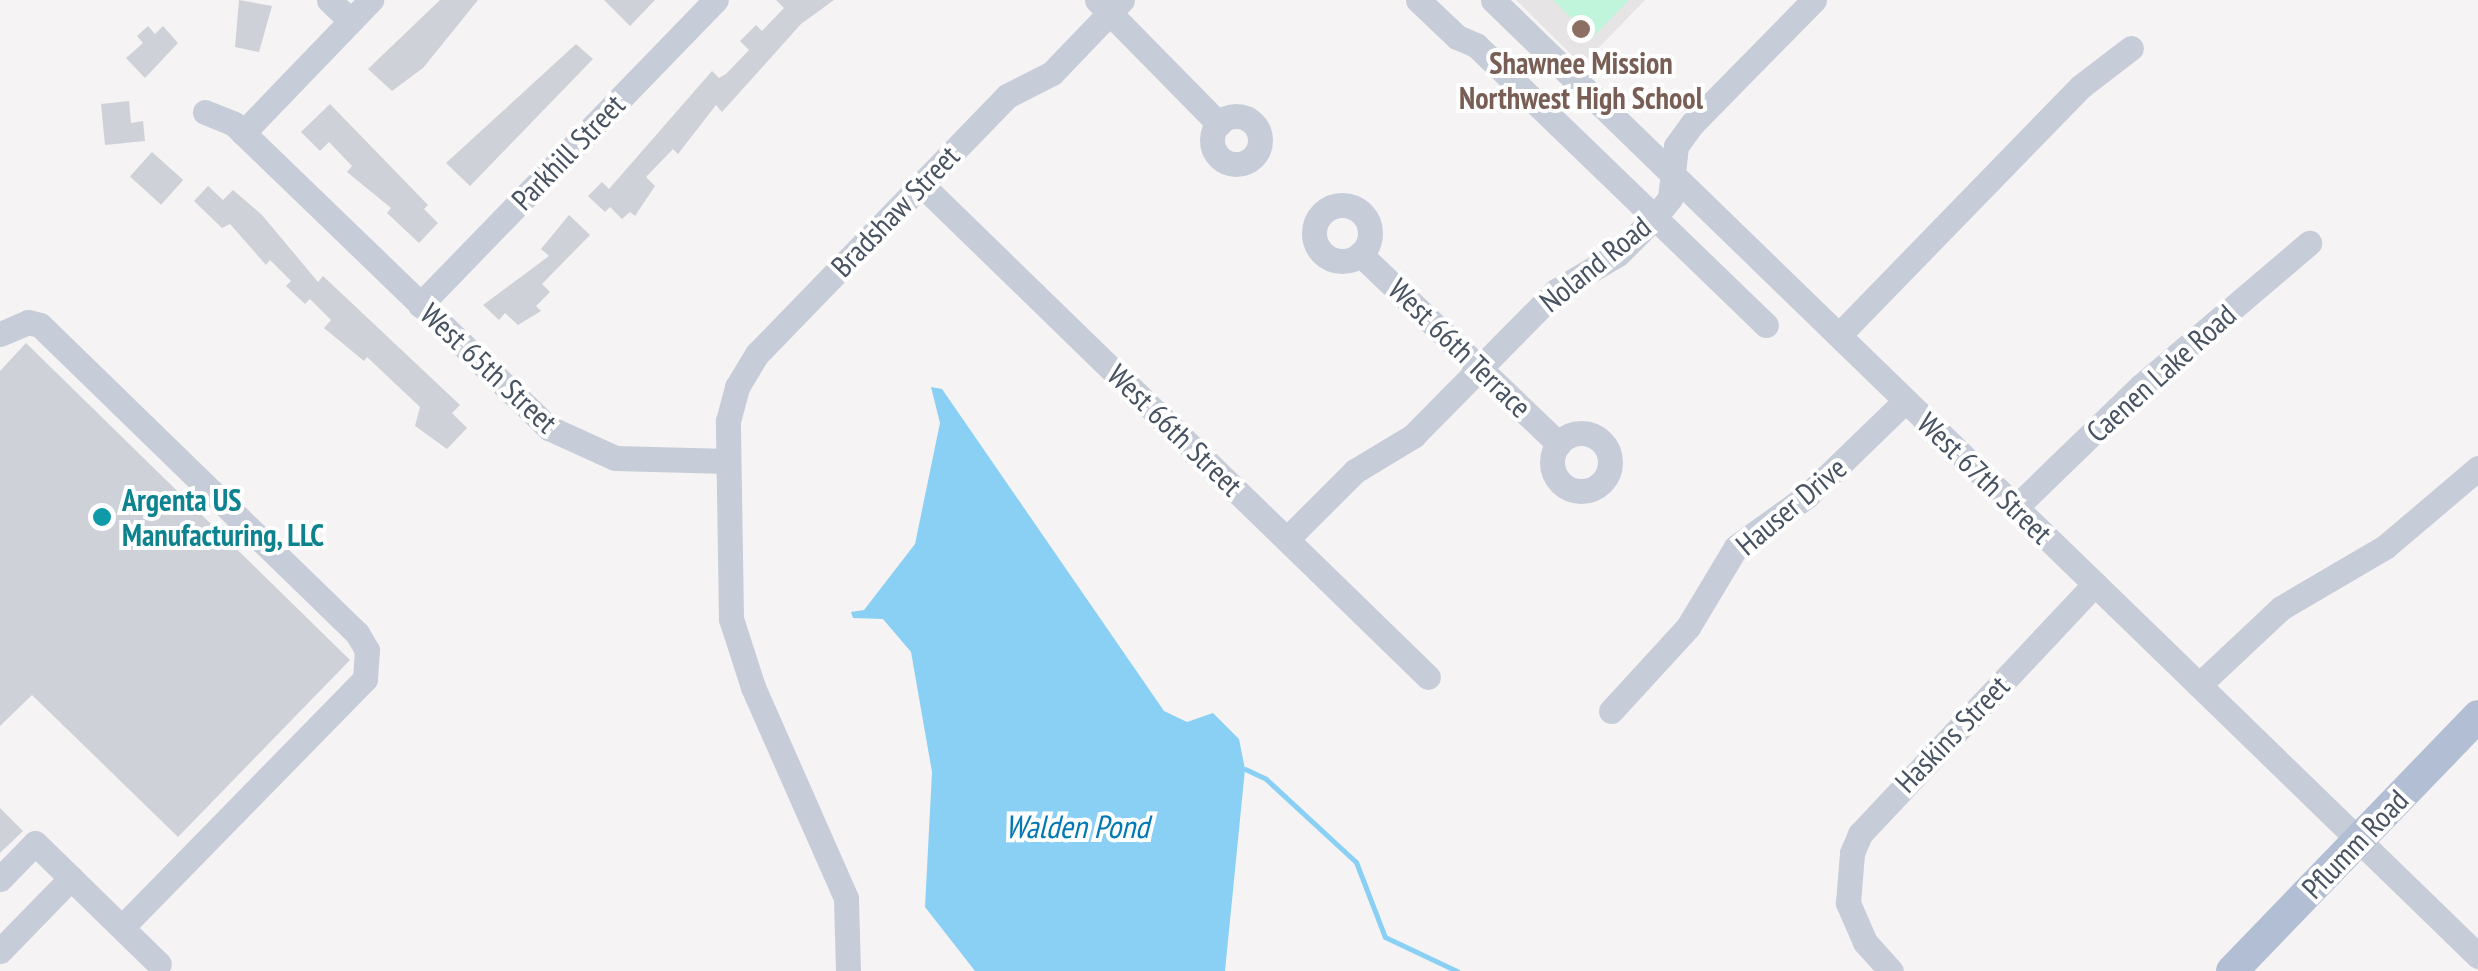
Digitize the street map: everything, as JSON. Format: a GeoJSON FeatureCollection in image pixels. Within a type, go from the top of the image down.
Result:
{"type":"FeatureCollection","features":[{"type":"Feature","properties":{"kind":"main road","name":"Pflumm Road"},"geometry":{"type":"LineString","coordinates":[[2232,971],[2478,716]]}},
{"type":"Feature","properties":{"kind":"street"},"geometry":{"type":"LineString","coordinates":[[330,0],[351,21]]}},
{"type":"Feature","properties":{"kind":"street"},"geometry":{"type":"LineString","coordinates":[[243,133],[371,0]]}},
{"type":"Feature","properties":{"kind":"street","name":"Parkhill Street"},"geometry":{"type":"LineString","coordinates":[[420,305],[716,0]]}},
{"type":"Feature","properties":{"kind":"street"},"geometry":{"type":"LineString","coordinates":[[1418,0],[1457,37],[1476,46],[1766,325]]}},
{"type":"Feature","properties":{"kind":"street","name":"West 67th Street"},"geometry":{"type":"LineString","coordinates":[[1493,0],[2478,956]]}},
{"type":"Feature","properties":{"kind":"street","name":"Noland Road"},"geometry":{"type":"LineString","coordinates":[[1288,538],[1355,471],[1414,436],[1556,291],[1618,254],[1654,218],[1670,198],[1676,146],[1692,124],[1814,0]]}},
{"type":"Feature","properties":{"kind":"street"},"geometry":{"type":"LineString","coordinates":[[1110,4],[1219,124]]}},
{"type":"Feature","properties":{"kind":"street","name":"Bradshaw Street"},"geometry":{"type":"LineString","coordinates":[[728,460],[737,387],[757,354],[1007,96],[1052,72],[1110,4]]}},
{"type":"Feature","properties":{"kind":"street"},"geometry":{"type":"LineString","coordinates":[[1839,335],[2080,88],[2131,48]]}},
{"type":"Feature","properties":{"kind":"street","name":"West 65th Street"},"geometry":{"type":"LineString","coordinates":[[205,112],[243,133],[549,428],[586,450],[615,458],[728,460]]}},
{"type":"Feature","properties":{"kind":"street","name":"West 66th Street"},"geometry":{"type":"LineString","coordinates":[[921,184],[1428,677]]}},
{"type":"Feature","properties":{"kind":"street","name":"Caenen Lake Road"},"geometry":{"type":"LineString","coordinates":[[2016,507],[2140,386],[2309,244]]}},
{"type":"Feature","properties":{"kind":"street","name":"West 66th Terrace"},"geometry":{"type":"LineString","coordinates":[[1360,254],[1482,366],[1559,444]]}},
{"type":"Feature","properties":{"kind":"street"},"geometry":{"type":"LineString","coordinates":[[0,334],[28,322],[48,332],[357,632],[367,650],[365,680],[122,927]]}},
{"type":"Feature","properties":{"kind":"street","name":"Hauser Drive"},"geometry":{"type":"LineString","coordinates":[[1611,710],[1688,627],[1736,547],[1820,484],[1905,401]]}},
{"type":"Feature","properties":{"kind":"street"},"geometry":{"type":"LineString","coordinates":[[728,460],[736,643],[846,898],[848,971]]}},
{"type":"Feature","properties":{"kind":"street"},"geometry":{"type":"LineString","coordinates":[[2200,684],[2280,608],[2386,548],[2478,468]]}},
{"type":"Feature","properties":{"kind":"street","name":"Haskins Street"},"geometry":{"type":"LineString","coordinates":[[1891,971],[1865,942],[1848,903],[1852,853],[1870,820],[2095,584]]}},
{"type":"Feature","properties":{"kind":"street"},"geometry":{"type":"LineString","coordinates":[[0,879],[35,843],[159,964]]}},
{"type":"Feature","properties":{"kind":"street"},"geometry":{"type":"LineString","coordinates":[[0,951],[71,878]]}},
{"type":"Feature","properties":{"kind":"shaded area","name":"Shawnee Mission Northwest High School"},"geometry":{"type":"Polygon","coordinates":[[[1516,0],[1645,0],[1582,65],[1516,0]]]}},
{"type":"Feature","properties":{"kind":"green space"},"geometry":{"type":"Polygon","coordinates":[[[1553,0],[1629,0],[1592,38],[1553,0]]]}},
{"type":"Feature","properties":{"kind":"water","name":"Walden Pond"},"geometry":{"type":"Polygon","coordinates":[[[931,387],[942,389],[1164,711],[1187,722],[1213,713],[1239,739],[1245,769],[1225,971],[975,971],[925,907],[932,772],[911,652],[883,619],[853,618],[851,612],[864,610],[915,544],[940,423],[931,387]]]}},
{"type":"Feature","properties":{"kind":"building"},"geometry":{"type":"Polygon","coordinates":[[[239,0],[272,6],[259,52],[235,47],[239,0]]]}},
{"type":"Feature","properties":{"kind":"building"},"geometry":{"type":"Polygon","coordinates":[[[440,0],[478,0],[423,68],[392,91],[368,69],[440,0]]]}},
{"type":"Feature","properties":{"kind":"building"},"geometry":{"type":"Polygon","coordinates":[[[604,0],[655,0],[630,26],[604,0]]]}},
{"type":"Feature","properties":{"kind":"building"},"geometry":{"type":"Polygon","coordinates":[[[776,0],[834,0],[801,24],[722,112],[716,105],[678,154],[673,149],[646,177],[655,186],[635,216],[630,212],[622,219],[610,207],[605,212],[588,196],[602,182],[609,189],[712,71],[719,78],[726,74],[749,50],[740,41],[756,25],[762,31],[784,8],[776,0]]]}},
{"type":"Feature","properties":{"kind":"building"},"geometry":{"type":"Polygon","coordinates":[[[148,26],[155,34],[163,26],[178,43],[145,78],[126,58],[143,43],[137,36],[148,26]]]}},
{"type":"Feature","properties":{"kind":"building"},"geometry":{"type":"Polygon","coordinates":[[[576,44],[593,59],[470,186],[446,163],[576,44]]]}},
{"type":"Feature","properties":{"kind":"building"},"geometry":{"type":"Polygon","coordinates":[[[129,101],[131,123],[143,121],[145,141],[105,145],[101,104],[129,101]]]}},
{"type":"Feature","properties":{"kind":"building"},"geometry":{"type":"Polygon","coordinates":[[[330,104],[428,205],[424,209],[438,223],[419,243],[387,213],[391,208],[347,172],[352,166],[329,142],[320,151],[301,132],[330,104]]]}},
{"type":"Feature","properties":{"kind":"building"},"geometry":{"type":"Polygon","coordinates":[[[152,152],[183,180],[161,205],[130,177],[152,152]]]}},
{"type":"Feature","properties":{"kind":"building"},"geometry":{"type":"Polygon","coordinates":[[[208,186],[223,200],[233,190],[262,215],[318,282],[323,276],[460,405],[452,413],[467,428],[447,449],[415,426],[420,407],[367,357],[364,361],[324,328],[331,320],[310,299],[305,304],[286,286],[291,281],[270,260],[266,265],[230,224],[222,228],[194,201],[208,186]]]}},
{"type":"Feature","properties":{"kind":"building"},"geometry":{"type":"Polygon","coordinates":[[[569,215],[590,235],[542,284],[550,292],[536,306],[541,311],[518,325],[505,313],[499,320],[483,305],[549,256],[541,249],[569,215]]]}},
{"type":"Feature","properties":{"kind":"building","name":"Argenta US Manufacturing, LLC"},"geometry":{"type":"Polygon","coordinates":[[[26,343],[350,660],[178,837],[32,695],[0,726],[0,371],[26,343]]]}},
{"type":"Feature","properties":{"kind":"building"},"geometry":{"type":"Polygon","coordinates":[[[0,808],[23,831],[0,853],[0,808]]]}},
{"type":"Feature","properties":{"kind":"waterway"},"geometry":{"type":"LineString","coordinates":[[1245,769],[1266,779],[1356,862],[1385,937],[1457,971]]}},
{"type":"Feature","properties":{"kind":"place","name":"Shawnee Mission Northwest High School"},"geometry":{"type":"Point","coordinates":[1581,29]}},
{"type":"Feature","properties":{"kind":"place","name":"Argenta US Manufacturing, LLC"},"geometry":{"type":"Point","coordinates":[102,517]}}]}
